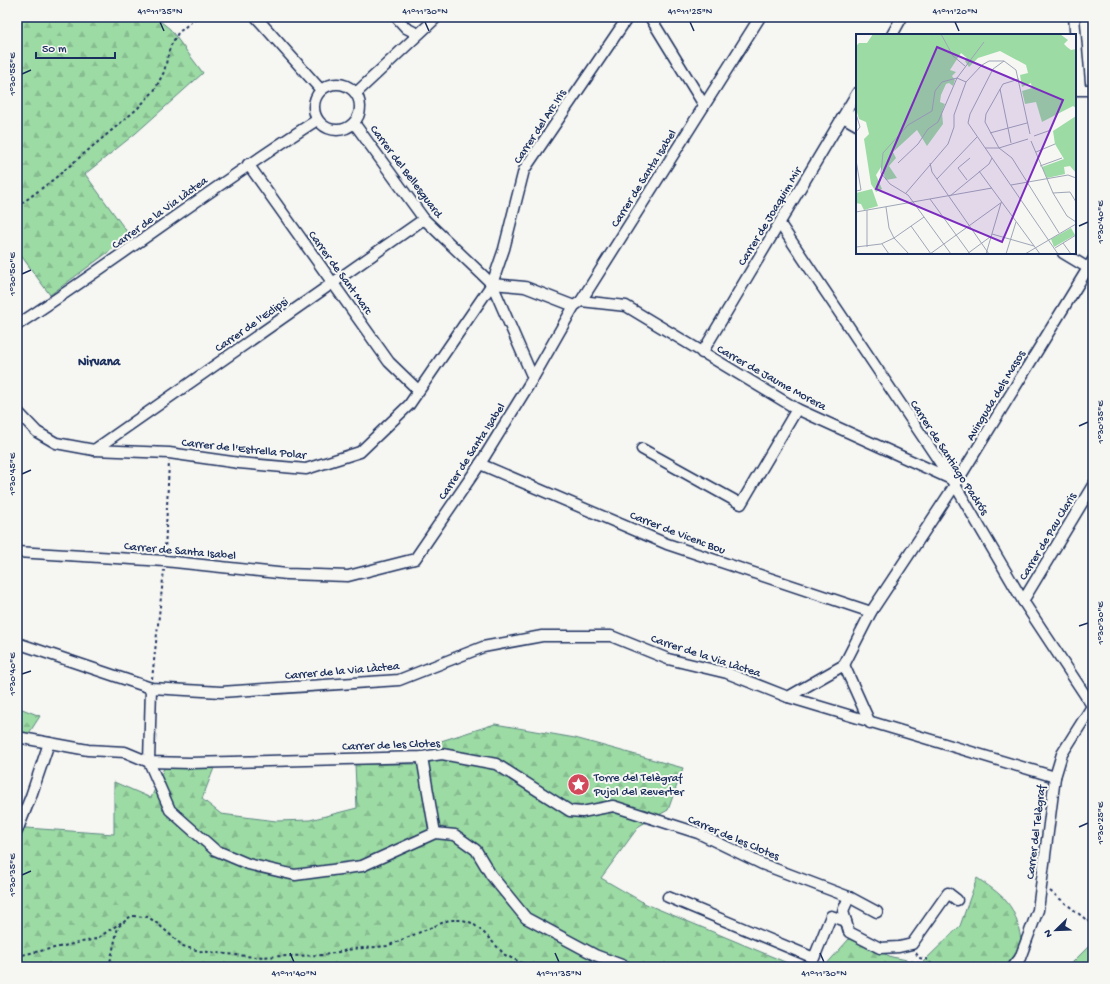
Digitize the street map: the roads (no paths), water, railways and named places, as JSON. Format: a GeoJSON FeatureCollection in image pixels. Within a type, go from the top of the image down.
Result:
{"type":"FeatureCollection","features":[{"type":"Feature","properties":{"kind":"street"},"geometry":{"type":"LineString","coordinates":[[256,17],[320,90]]}},
{"type":"Feature","properties":{"kind":"street"},"geometry":{"type":"LineString","coordinates":[[396,17],[406,28],[418,34]]}},
{"type":"Feature","properties":{"kind":"street"},"geometry":{"type":"LineString","coordinates":[[356,93],[437,17]]}},
{"type":"Feature","properties":{"kind":"street","name":"Carrer del Arc Iris"},"geometry":{"type":"LineString","coordinates":[[492,284],[504,249],[524,170],[628,17]]}},
{"type":"Feature","properties":{"kind":"street"},"geometry":{"type":"LineString","coordinates":[[650,17],[704,105]]}},
{"type":"Feature","properties":{"kind":"street","name":"Carrer de Santa Isabel"},"geometry":{"type":"LineString","coordinates":[[17,552],[165,561],[287,574],[348,576],[415,559],[480,464],[577,304],[760,17]]}},
{"type":"Feature","properties":{"kind":"street"},"geometry":{"type":"LineString","coordinates":[[893,34],[902,17]]}},
{"type":"Feature","properties":{"kind":"street"},"geometry":{"type":"LineString","coordinates":[[1074,17],[1075,34]]}},
{"type":"Feature","properties":{"kind":"street"},"geometry":{"type":"LineString","coordinates":[[1076,65],[1077,89],[1093,90]]}},
{"type":"Feature","properties":{"kind":"street"},"geometry":{"type":"LineString","coordinates":[[334,84],[342,84],[349,87],[356,93],[360,106],[358,116],[354,123],[342,130],[333,130],[323,126],[317,120],[314,112],[314,103],[320,90],[334,84]]}},
{"type":"Feature","properties":{"kind":"street","name":"Carrer de Joaquim Mir"},"geometry":{"type":"LineString","coordinates":[[702,353],[856,95]]}},
{"type":"Feature","properties":{"kind":"street"},"geometry":{"type":"LineString","coordinates":[[843,117],[856,115]]}},
{"type":"Feature","properties":{"kind":"street"},"geometry":{"type":"LineString","coordinates":[[843,117],[856,124]]}},
{"type":"Feature","properties":{"kind":"street","name":"Carrer de la Via Làctea"},"geometry":{"type":"LineString","coordinates":[[17,325],[89,279],[248,164],[317,120]]}},
{"type":"Feature","properties":{"kind":"street","name":"Carrer del Bellesguard"},"geometry":{"type":"LineString","coordinates":[[354,123],[424,219],[492,284],[533,378]]}},
{"type":"Feature","properties":{"kind":"street","name":"Carrer de Sant Marc"},"geometry":{"type":"LineString","coordinates":[[248,164],[390,362],[418,390]]}},
{"type":"Feature","properties":{"kind":"street","name":"Carrer de l'Eclipsi"},"geometry":{"type":"LineString","coordinates":[[94,450],[424,219]]}},
{"type":"Feature","properties":{"kind":"street","name":"Carrer de Santiago Padrós"},"geometry":{"type":"LineString","coordinates":[[780,224],[953,482],[1023,601],[1093,706]]}},
{"type":"Feature","properties":{"kind":"street"},"geometry":{"type":"LineString","coordinates":[[1065,254],[1091,267]]}},
{"type":"Feature","properties":{"kind":"street","name":"Avinguda dels Masos"},"geometry":{"type":"LineString","coordinates":[[844,665],[871,612],[1091,267]]}},
{"type":"Feature","properties":{"kind":"street"},"geometry":{"type":"LineString","coordinates":[[492,284],[525,287],[577,304]]}},
{"type":"Feature","properties":{"kind":"street","name":"Carrer de l'Estrella Polar"},"geometry":{"type":"LineString","coordinates":[[17,411],[37,432],[56,443],[94,450],[169,453],[239,463],[306,468],[360,452],[409,405],[492,284]]}},
{"type":"Feature","properties":{"kind":"street","name":"Carrer de Jaume Morera"},"geometry":{"type":"LineString","coordinates":[[577,304],[626,306],[798,410],[953,482]]}},
{"type":"Feature","properties":{"kind":"street"},"geometry":{"type":"LineString","coordinates":[[642,449],[741,504],[798,410]]}},
{"type":"Feature","properties":{"kind":"street","name":"Carrer de Vicenc Bou"},"geometry":{"type":"LineString","coordinates":[[480,464],[667,544],[871,612]]}},
{"type":"Feature","properties":{"kind":"street","name":"Carrer de Pau Claris"},"geometry":{"type":"LineString","coordinates":[[1023,601],[1093,485]]}},
{"type":"Feature","properties":{"kind":"street","name":"Carrer de la Via Làctea"},"geometry":{"type":"LineString","coordinates":[[17,642],[151,688],[221,692],[399,680],[482,647],[542,636],[612,636],[668,659],[727,673],[788,697],[870,723],[1055,777]]}},
{"type":"Feature","properties":{"kind":"street"},"geometry":{"type":"LineString","coordinates":[[788,697],[844,665],[870,723]]}},
{"type":"Feature","properties":{"kind":"street"},"geometry":{"type":"LineString","coordinates":[[151,688],[149,762],[170,810],[215,850],[248,864],[295,875],[362,866],[435,833],[455,835],[476,850],[491,875],[526,918],[595,956],[627,967]]}},
{"type":"Feature","properties":{"kind":"street","name":"Carrer del Telègraf"},"geometry":{"type":"LineString","coordinates":[[1013,967],[1020,958],[1038,910],[1055,777],[1062,754],[1093,706]]}},
{"type":"Feature","properties":{"kind":"street","name":"Carrer de les Clotes"},"geometry":{"type":"LineString","coordinates":[[17,737],[88,750],[125,752],[149,762],[190,763],[422,757],[442,754],[496,764],[570,811],[582,812],[613,806],[698,833],[762,864],[849,897],[877,912]]}},
{"type":"Feature","properties":{"kind":"street"},"geometry":{"type":"LineString","coordinates":[[17,831],[49,743]]}},
{"type":"Feature","properties":{"kind":"street"},"geometry":{"type":"LineString","coordinates":[[422,757],[435,833]]}},
{"type":"Feature","properties":{"kind":"street"},"geometry":{"type":"LineString","coordinates":[[849,897],[843,911],[849,932],[880,948],[899,947],[912,944],[948,893],[957,900]]}},
{"type":"Feature","properties":{"kind":"street"},"geometry":{"type":"LineString","coordinates":[[668,898],[814,958],[831,916],[846,921]]}},
{"type":"Feature","properties":{"kind":"place","name":"Torre del Telègraf Pujol del Reverter"},"geometry":{"type":"Point","coordinates":[578,784]}},
{"type":"Feature","properties":{"kind":"district","name":"Nirvana"},"geometry":{"type":"Point","coordinates":[99,360]}}]}
